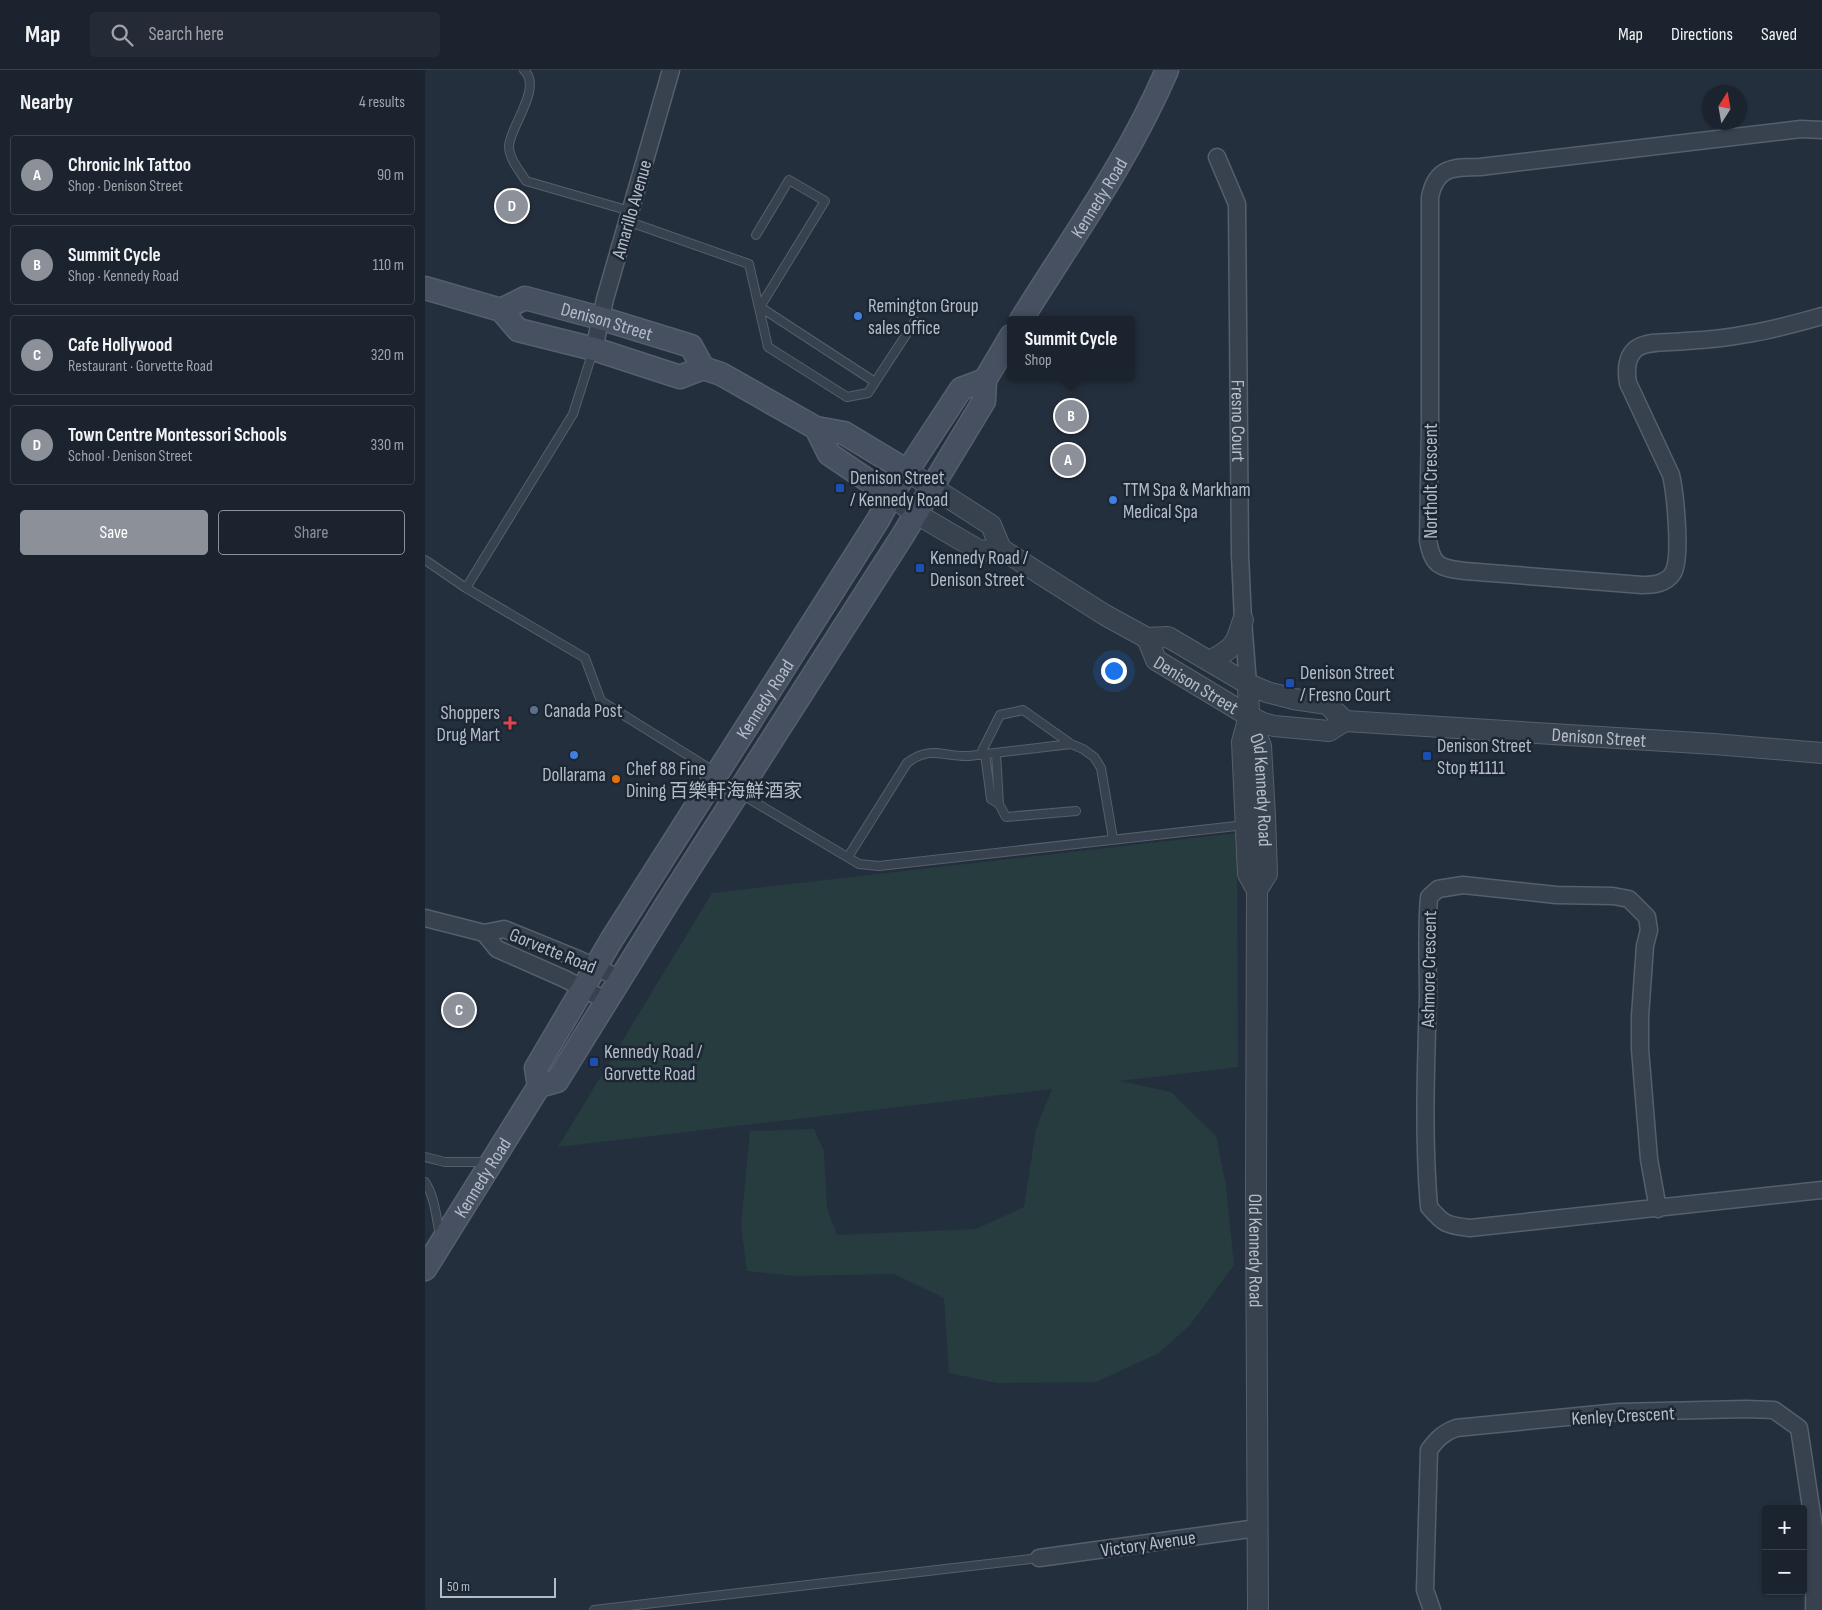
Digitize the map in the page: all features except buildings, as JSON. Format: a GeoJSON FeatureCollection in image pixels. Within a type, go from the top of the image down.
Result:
{"type":"FeatureCollection","features":[{"type":"Feature","properties":{"kind":"main road","name":"Kennedy Road"},"geometry":{"type":"LineString","coordinates":[[1024,316],[1101,196],[1131,142],[1167,70]]}},
{"type":"Feature","properties":{"kind":"main road"},"geometry":{"type":"LineString","coordinates":[[425,288],[501,310]]}},
{"type":"Feature","properties":{"kind":"main road","name":"Denison Street"},"geometry":{"type":"LineString","coordinates":[[525,298],[601,318],[691,346],[703,368],[680,377],[594,349],[518,330],[501,310],[525,298]]}},
{"type":"Feature","properties":{"kind":"main road","name":"Kennedy Road"},"geometry":{"type":"LineString","coordinates":[[539,1086],[557,1081],[668,902],[739,793],[984,401],[985,380],[1007,343]]}},
{"type":"Feature","properties":{"kind":"main road"},"geometry":{"type":"LineString","coordinates":[[703,368],[721,374],[816,428],[844,433],[907,471]]}},
{"type":"Feature","properties":{"kind":"main road","name":"Kennedy Road"},"geometry":{"type":"LineString","coordinates":[[425,1269],[539,1086],[536,1068],[595,967],[784,665],[961,389],[985,380]]}},
{"type":"Feature","properties":{"kind":"main road"},"geometry":{"type":"LineString","coordinates":[[816,428],[829,454],[891,496]]}},
{"type":"Feature","properties":{"kind":"street","name":"Amarillo Avenue"},"geometry":{"type":"LineString","coordinates":[[594,349],[629,216],[671,70]]}},
{"type":"Feature","properties":{"kind":"street","name":"Northolt Crescent"},"geometry":{"type":"LineString","coordinates":[[1822,130],[1801,129],[1481,167],[1463,167],[1447,170],[1439,176],[1433,184],[1430,197],[1428,540],[1430,552],[1435,562],[1446,569],[1465,571],[1642,585],[1664,582],[1673,572],[1676,558],[1674,490],[1671,475],[1628,383],[1626,371],[1629,360],[1636,349],[1648,344],[1746,335],[1791,326],[1822,316]]}},
{"type":"Feature","properties":{"kind":"street","name":"Fresno Court"},"geometry":{"type":"LineString","coordinates":[[1217,157],[1237,204],[1240,555],[1249,716]]}},
{"type":"Feature","properties":{"kind":"street"},"geometry":{"type":"LineString","coordinates":[[891,496],[915,513],[980,552],[1001,549],[991,525],[907,471]]}},
{"type":"Feature","properties":{"kind":"street","name":"Denison Street"},"geometry":{"type":"LineString","coordinates":[[1001,549],[1105,615],[1147,638],[1168,637],[1248,684],[1280,696],[1327,704],[1345,721]]}},
{"type":"Feature","properties":{"kind":"street"},"geometry":{"type":"LineString","coordinates":[[1210,661],[1229,650],[1237,642],[1243,620]]}},
{"type":"Feature","properties":{"kind":"street","name":"Denison Street"},"geometry":{"type":"LineString","coordinates":[[1147,638],[1156,660],[1249,716],[1274,726],[1329,731],[1345,721],[1714,744],[1822,753]]}},
{"type":"Feature","properties":{"kind":"street","name":"Old Kennedy Road"},"geometry":{"type":"LineString","coordinates":[[1249,716],[1242,742],[1248,874],[1257,890],[1257,1610]]}},
{"type":"Feature","properties":{"kind":"street","name":"Old Kennedy Road"},"geometry":{"type":"LineString","coordinates":[[1249,716],[1261,746],[1265,816],[1267,874],[1257,890]]}},
{"type":"Feature","properties":{"kind":"street","name":"Ashmore Crescent"},"geometry":{"type":"LineString","coordinates":[[1658,1209],[1649,1159],[1640,1050],[1640,1016],[1645,946],[1649,930],[1647,917],[1629,899],[1613,896],[1556,895],[1463,885],[1438,889],[1429,897],[1427,918],[1428,992],[1425,1103],[1429,1207],[1449,1226],[1470,1228],[1658,1209],[1822,1190]]}},
{"type":"Feature","properties":{"kind":"street","name":"Gorvette Road"},"geometry":{"type":"LineString","coordinates":[[425,918],[484,933],[504,929],[621,979]]}},
{"type":"Feature","properties":{"kind":"street","name":"Gorvette Road"},"geometry":{"type":"LineString","coordinates":[[484,933],[497,949],[607,1001]]}},
{"type":"Feature","properties":{"kind":"street","name":"Kenley Crescent"},"geometry":{"type":"LineString","coordinates":[[1432,1610],[1425,1590],[1429,1450],[1445,1432],[1456,1428],[1619,1412],[1746,1409],[1774,1410],[1799,1428],[1815,1534],[1814,1610]]}},
{"type":"Feature","properties":{"kind":"street","name":"Victory Avenue"},"geometry":{"type":"LineString","coordinates":[[1039,1558],[1257,1528]]}},
{"type":"Feature","properties":{"kind":"lane"},"geometry":{"type":"LineString","coordinates":[[525,70],[529,75],[531,83],[509,146],[512,159],[526,181],[629,216],[749,264],[768,347],[847,397],[868,393],[915,321]]}},
{"type":"Feature","properties":{"kind":"lane"},"geometry":{"type":"LineString","coordinates":[[756,235],[789,180],[825,202],[759,307]]}},
{"type":"Feature","properties":{"kind":"lane"},"geometry":{"type":"LineString","coordinates":[[759,307],[875,382]]}},
{"type":"Feature","properties":{"kind":"lane"},"geometry":{"type":"LineString","coordinates":[[466,588],[573,414],[594,349]]}},
{"type":"Feature","properties":{"kind":"lane"},"geometry":{"type":"LineString","coordinates":[[425,560],[466,588],[585,658],[601,701],[718,773]]}},
{"type":"Feature","properties":{"kind":"lane"},"geometry":{"type":"LineString","coordinates":[[999,804],[991,799],[983,755],[1000,715],[1023,710],[1071,744],[1083,749],[1094,757],[1101,768],[1113,839]]}},
{"type":"Feature","properties":{"kind":"lane"},"geometry":{"type":"LineString","coordinates":[[848,857],[907,763],[915,756],[936,752],[957,756],[983,755],[1071,744]]}},
{"type":"Feature","properties":{"kind":"lane"},"geometry":{"type":"LineString","coordinates":[[996,753],[999,804],[1005,817],[1076,810]]}},
{"type":"Feature","properties":{"kind":"lane"},"geometry":{"type":"LineString","coordinates":[[739,793],[859,864],[879,866],[1246,825]]}},
{"type":"Feature","properties":{"kind":"lane"},"geometry":{"type":"LineString","coordinates":[[425,1157],[445,1162],[491,1162]]}},
{"type":"Feature","properties":{"kind":"lane"},"geometry":{"type":"LineString","coordinates":[[425,1182],[433,1202],[441,1243]]}},
{"type":"Feature","properties":{"kind":"lane"},"geometry":{"type":"LineString","coordinates":[[594,1610],[1039,1558]]}},
{"type":"Feature","properties":{"kind":"green space"},"geometry":{"type":"Polygon","coordinates":[[[1237,833],[1238,1067],[1120,1081],[1171,1092],[1216,1136],[1226,1186],[1234,1265],[1190,1325],[1159,1353],[1096,1382],[997,1383],[949,1373],[944,1298],[894,1274],[795,1276],[747,1271],[741,1225],[750,1131],[814,1129],[824,1151],[827,1208],[837,1235],[976,1229],[1024,1207],[1036,1129],[1052,1089],[558,1147],[712,893],[1237,833]]]}},
{"type":"Feature","properties":{"kind":"place","name":"Town Centre Montessori Schools"},"geometry":{"type":"Point","coordinates":[512,206]}},
{"type":"Feature","properties":{"kind":"place","name":"Remington Group sales office"},"geometry":{"type":"Point","coordinates":[858,316]}},
{"type":"Feature","properties":{"kind":"place","name":"Summit Cycle"},"geometry":{"type":"Point","coordinates":[1071,416]}},
{"type":"Feature","properties":{"kind":"place","name":"Chronic Ink Tattoo"},"geometry":{"type":"Point","coordinates":[1068,460]}},
{"type":"Feature","properties":{"kind":"place","name":"Denison Street / Kennedy Road"},"geometry":{"type":"Point","coordinates":[840,488]}},
{"type":"Feature","properties":{"kind":"place","name":"TTM Spa & Markham Medical Spa"},"geometry":{"type":"Point","coordinates":[1113,500]}},
{"type":"Feature","properties":{"kind":"place","name":"Kennedy Road / Denison Street"},"geometry":{"type":"Point","coordinates":[920,568]}},
{"type":"Feature","properties":{"kind":"place","name":"Denison Street / Fresno Court"},"geometry":{"type":"Point","coordinates":[1290,683]}},
{"type":"Feature","properties":{"kind":"place","name":"Canada Post"},"geometry":{"type":"Point","coordinates":[534,710]}},
{"type":"Feature","properties":{"kind":"place","name":"Shoppers Drug Mart"},"geometry":{"type":"Point","coordinates":[510,723]}},
{"type":"Feature","properties":{"kind":"place","name":"Dollarama"},"geometry":{"type":"Point","coordinates":[574,755]}},
{"type":"Feature","properties":{"kind":"place","name":"Denison Street Stop #1111"},"geometry":{"type":"Point","coordinates":[1427,756]}},
{"type":"Feature","properties":{"kind":"place","name":"Chef 88 Fine Dining 百樂軒海鮮酒家"},"geometry":{"type":"Point","coordinates":[616,779]}},
{"type":"Feature","properties":{"kind":"place","name":"Cafe Hollywood"},"geometry":{"type":"Point","coordinates":[459,1010]}},
{"type":"Feature","properties":{"kind":"place","name":"Kennedy Road / Gorvette Road"},"geometry":{"type":"Point","coordinates":[594,1062]}}]}
